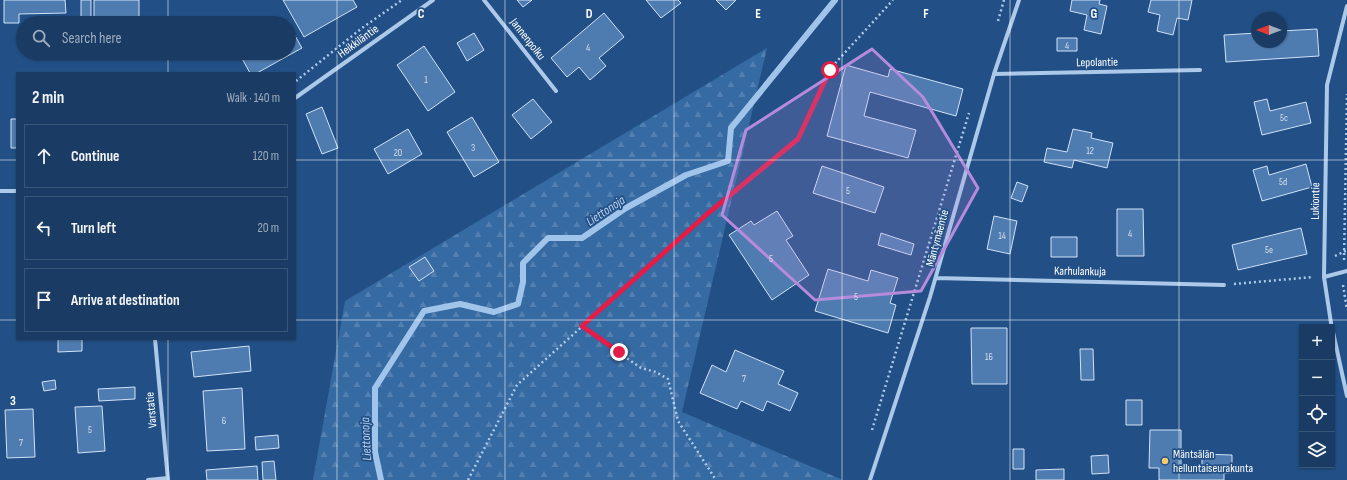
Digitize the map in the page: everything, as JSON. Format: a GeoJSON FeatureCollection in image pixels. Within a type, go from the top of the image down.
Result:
{"type":"FeatureCollection","features":[{"type":"Feature","properties":{"kind":"street","name":"Heikkiläntie"},"geometry":{"type":"LineString","coordinates":[[296,97],[433,0]]}},
{"type":"Feature","properties":{"kind":"street","name":"Jannenpolku"},"geometry":{"type":"LineString","coordinates":[[484,0],[556,91]]}},
{"type":"Feature","properties":{"kind":"street","name":"Mäntymäentie"},"geometry":{"type":"LineString","coordinates":[[870,480],[936,278],[994,74],[1019,0]]}},
{"type":"Feature","properties":{"kind":"street","name":"Lukiontie"},"geometry":{"type":"LineString","coordinates":[[1347,6],[1327,85],[1324,277],[1331,323],[1347,396]]}},
{"type":"Feature","properties":{"kind":"street","name":"Lepolantie"},"geometry":{"type":"LineString","coordinates":[[994,74],[1200,70]]}},
{"type":"Feature","properties":{"kind":"street"},"geometry":{"type":"LineString","coordinates":[[0,191],[16,191]]}},
{"type":"Feature","properties":{"kind":"street"},"geometry":{"type":"LineString","coordinates":[[1324,277],[1347,271]]}},
{"type":"Feature","properties":{"kind":"street","name":"Karhulankuja"},"geometry":{"type":"LineString","coordinates":[[936,278],[1224,284]]}},
{"type":"Feature","properties":{"kind":"street","name":"Varstatie"},"geometry":{"type":"LineString","coordinates":[[148,480],[168,479],[155,340]]}},
{"type":"Feature","properties":{"kind":"path"},"geometry":{"type":"LineString","coordinates":[[296,81],[362,28],[402,0]]}},
{"type":"Feature","properties":{"kind":"path"},"geometry":{"type":"LineString","coordinates":[[468,480],[517,384],[706,215],[798,139],[830,70],[893,0]]}},
{"type":"Feature","properties":{"kind":"path"},"geometry":{"type":"LineString","coordinates":[[997,22],[1004,0]]}},
{"type":"Feature","properties":{"kind":"path"},"geometry":{"type":"LineString","coordinates":[[1345,250],[1347,94]]}},
{"type":"Feature","properties":{"kind":"path"},"geometry":{"type":"LineString","coordinates":[[871,435],[969,112]]}},
{"type":"Feature","properties":{"kind":"path"},"geometry":{"type":"LineString","coordinates":[[1224,284],[1324,277]]}},
{"type":"Feature","properties":{"kind":"path"},"geometry":{"type":"LineString","coordinates":[[582,326],[641,368],[656,372],[668,379],[678,421],[716,480]]}},
{"type":"Feature","properties":{"kind":"highlighted area"},"geometry":{"type":"Polygon","coordinates":[[[872,49],[923,97],[978,188],[921,291],[815,300],[722,215],[746,130],[872,49]]]}},
{"type":"Feature","properties":{"kind":"green space"},"geometry":{"type":"Polygon","coordinates":[[[767,48],[682,412],[843,480],[313,480],[345,301],[767,48]]]}},
{"type":"Feature","properties":{"kind":"building"},"geometry":{"type":"Polygon","coordinates":[[[4,0],[65,0],[66,13],[19,14],[19,16],[16,16],[16,23],[4,23],[4,0]]]}},
{"type":"Feature","properties":{"kind":"building"},"geometry":{"type":"Polygon","coordinates":[[[81,0],[91,0],[91,16],[81,16],[81,0]]]}},
{"type":"Feature","properties":{"kind":"building"},"geometry":{"type":"Polygon","coordinates":[[[94,0],[139,0],[139,16],[94,16],[94,0]]]}},
{"type":"Feature","properties":{"kind":"building"},"geometry":{"type":"Polygon","coordinates":[[[283,0],[353,0],[357,7],[304,37],[296,23],[296,16],[292,16],[283,0]]]}},
{"type":"Feature","properties":{"kind":"building"},"geometry":{"type":"Polygon","coordinates":[[[517,0],[532,0],[523,7],[517,0]]]}},
{"type":"Feature","properties":{"kind":"building"},"geometry":{"type":"Polygon","coordinates":[[[646,0],[678,0],[681,3],[661,18],[646,0]]]}},
{"type":"Feature","properties":{"kind":"building"},"geometry":{"type":"Polygon","coordinates":[[[716,0],[736,0],[726,10],[716,0]]]}},
{"type":"Feature","properties":{"kind":"building"},"geometry":{"type":"Polygon","coordinates":[[[1072,0],[1100,0],[1099,4],[1107,6],[1101,34],[1084,30],[1087,15],[1070,11],[1072,0]]]}},
{"type":"Feature","properties":{"kind":"building"},"geometry":{"type":"Polygon","coordinates":[[[1151,0],[1192,0],[1188,20],[1177,18],[1173,35],[1157,31],[1160,15],[1148,12],[1151,0]]]}},
{"type":"Feature","properties":{"kind":"building"},"geometry":{"type":"Polygon","coordinates":[[[604,13],[624,37],[599,58],[606,66],[590,80],[579,67],[567,77],[551,58],[604,13]]]}},
{"type":"Feature","properties":{"kind":"building"},"geometry":{"type":"Polygon","coordinates":[[[1317,29],[1319,56],[1226,62],[1224,35],[1251,33],[1251,48],[1287,48],[1287,31],[1317,29]]]}},
{"type":"Feature","properties":{"kind":"building"},"geometry":{"type":"Polygon","coordinates":[[[474,33],[484,50],[467,61],[457,43],[474,33]]]}},
{"type":"Feature","properties":{"kind":"building"},"geometry":{"type":"Polygon","coordinates":[[[296,37],[302,48],[296,51],[296,37]]]}},
{"type":"Feature","properties":{"kind":"building"},"geometry":{"type":"Polygon","coordinates":[[[1057,38],[1077,38],[1077,51],[1057,51],[1057,38]]]}},
{"type":"Feature","properties":{"kind":"building"},"geometry":{"type":"Polygon","coordinates":[[[424,46],[455,92],[428,111],[397,65],[424,46]]]}},
{"type":"Feature","properties":{"kind":"building"},"geometry":{"type":"Polygon","coordinates":[[[243,60],[280,60],[259,72],[249,72],[243,60]]]}},
{"type":"Feature","properties":{"kind":"building"},"geometry":{"type":"Polygon","coordinates":[[[846,65],[888,77],[890,69],[963,89],[956,116],[870,92],[864,116],[916,130],[908,158],[827,136],[846,65]]]}},
{"type":"Feature","properties":{"kind":"building"},"geometry":{"type":"Polygon","coordinates":[[[533,99],[552,122],[531,139],[512,115],[533,99]]]}},
{"type":"Feature","properties":{"kind":"building"},"geometry":{"type":"Polygon","coordinates":[[[1267,99],[1270,111],[1306,102],[1311,123],[1262,135],[1254,102],[1267,99]]]}},
{"type":"Feature","properties":{"kind":"building"},"geometry":{"type":"Polygon","coordinates":[[[322,107],[338,148],[322,154],[306,114],[322,107]]]}},
{"type":"Feature","properties":{"kind":"building"},"geometry":{"type":"Polygon","coordinates":[[[472,117],[499,162],[474,177],[447,132],[472,117]]]}},
{"type":"Feature","properties":{"kind":"building"},"geometry":{"type":"Polygon","coordinates":[[[11,119],[16,119],[16,148],[11,148],[11,119]]]}},
{"type":"Feature","properties":{"kind":"building"},"geometry":{"type":"Polygon","coordinates":[[[408,129],[422,154],[388,174],[374,149],[408,129]]]}},
{"type":"Feature","properties":{"kind":"building"},"geometry":{"type":"Polygon","coordinates":[[[1073,129],[1092,133],[1091,138],[1113,143],[1107,168],[1074,160],[1072,168],[1044,162],[1047,148],[1067,152],[1073,129]]]}},
{"type":"Feature","properties":{"kind":"building"},"geometry":{"type":"Polygon","coordinates":[[[1306,164],[1312,187],[1262,201],[1253,170],[1267,166],[1269,175],[1306,164]]]}},
{"type":"Feature","properties":{"kind":"building"},"geometry":{"type":"Polygon","coordinates":[[[822,166],[884,187],[875,213],[813,193],[822,166]]]}},
{"type":"Feature","properties":{"kind":"building"},"geometry":{"type":"Polygon","coordinates":[[[1017,182],[1028,186],[1022,202],[1011,198],[1017,182]]]}},
{"type":"Feature","properties":{"kind":"building"},"geometry":{"type":"Polygon","coordinates":[[[1117,209],[1143,209],[1144,256],[1117,256],[1117,209]]]}},
{"type":"Feature","properties":{"kind":"building"},"geometry":{"type":"Polygon","coordinates":[[[777,211],[793,236],[786,240],[809,275],[772,300],[729,235],[751,221],[754,225],[777,211]]]}},
{"type":"Feature","properties":{"kind":"building"},"geometry":{"type":"Polygon","coordinates":[[[994,216],[1017,221],[1010,254],[987,249],[994,216]]]}},
{"type":"Feature","properties":{"kind":"building"},"geometry":{"type":"Polygon","coordinates":[[[1301,228],[1307,254],[1238,270],[1232,245],[1301,228]]]}},
{"type":"Feature","properties":{"kind":"building"},"geometry":{"type":"Polygon","coordinates":[[[881,233],[914,244],[911,255],[878,245],[881,233]]]}},
{"type":"Feature","properties":{"kind":"building"},"geometry":{"type":"Polygon","coordinates":[[[1051,237],[1077,237],[1077,257],[1051,257],[1051,237]]]}},
{"type":"Feature","properties":{"kind":"building"},"geometry":{"type":"Polygon","coordinates":[[[425,257],[434,271],[419,281],[409,267],[425,257]]]}},
{"type":"Feature","properties":{"kind":"building"},"geometry":{"type":"Polygon","coordinates":[[[828,269],[868,281],[871,270],[898,278],[890,303],[896,305],[888,333],[815,311],[828,269]]]}},
{"type":"Feature","properties":{"kind":"building"},"geometry":{"type":"Polygon","coordinates":[[[971,328],[1007,328],[1007,384],[972,384],[971,328]]]}},
{"type":"Feature","properties":{"kind":"building"},"geometry":{"type":"Polygon","coordinates":[[[58,340],[82,340],[82,351],[58,352],[58,340]]]}},
{"type":"Feature","properties":{"kind":"building"},"geometry":{"type":"Polygon","coordinates":[[[249,346],[251,371],[194,377],[191,352],[249,346]]]}},
{"type":"Feature","properties":{"kind":"building"},"geometry":{"type":"Polygon","coordinates":[[[1080,349],[1093,349],[1094,380],[1081,380],[1080,349]]]}},
{"type":"Feature","properties":{"kind":"building"},"geometry":{"type":"Polygon","coordinates":[[[735,350],[784,371],[778,384],[798,393],[790,411],[767,401],[763,411],[741,401],[737,409],[700,393],[712,365],[726,372],[735,350]]]}},
{"type":"Feature","properties":{"kind":"building"},"geometry":{"type":"Polygon","coordinates":[[[55,380],[56,389],[44,391],[42,382],[55,380]]]}},
{"type":"Feature","properties":{"kind":"building"},"geometry":{"type":"Polygon","coordinates":[[[135,387],[135,399],[99,401],[98,389],[135,387]]]}},
{"type":"Feature","properties":{"kind":"building"},"geometry":{"type":"Polygon","coordinates":[[[242,388],[245,449],[207,451],[203,391],[242,388]]]}},
{"type":"Feature","properties":{"kind":"building"},"geometry":{"type":"Polygon","coordinates":[[[1126,400],[1142,400],[1142,425],[1126,425],[1126,400]]]}},
{"type":"Feature","properties":{"kind":"building"},"geometry":{"type":"Polygon","coordinates":[[[102,406],[105,451],[78,453],[75,407],[102,406]]]}},
{"type":"Feature","properties":{"kind":"building"},"geometry":{"type":"Polygon","coordinates":[[[33,409],[35,457],[7,458],[5,410],[33,409]]]}},
{"type":"Feature","properties":{"kind":"building","name":"Mäntsälän helluntaiseurakunta"},"geometry":{"type":"Polygon","coordinates":[[[1150,430],[1181,430],[1181,467],[1202,468],[1202,454],[1232,455],[1232,473],[1224,473],[1224,480],[1159,480],[1159,468],[1149,468],[1150,430]]]}},
{"type":"Feature","properties":{"kind":"building"},"geometry":{"type":"Polygon","coordinates":[[[278,435],[279,448],[256,450],[255,437],[278,435]]]}},
{"type":"Feature","properties":{"kind":"building"},"geometry":{"type":"Polygon","coordinates":[[[1013,449],[1024,449],[1024,469],[1013,469],[1013,449]]]}},
{"type":"Feature","properties":{"kind":"building"},"geometry":{"type":"Polygon","coordinates":[[[1108,455],[1109,473],[1092,474],[1091,456],[1108,455]]]}},
{"type":"Feature","properties":{"kind":"building"},"geometry":{"type":"Polygon","coordinates":[[[274,461],[276,480],[263,480],[262,462],[274,461]]]}},
{"type":"Feature","properties":{"kind":"building"},"geometry":{"type":"Polygon","coordinates":[[[257,466],[258,480],[207,480],[206,470],[257,466]]]}},
{"type":"Feature","properties":{"kind":"building"},"geometry":{"type":"Polygon","coordinates":[[[1064,469],[1064,480],[1036,480],[1036,470],[1064,469]]]}},
{"type":"Feature","properties":{"kind":"waterway","name":"Liettonoja"},"geometry":{"type":"LineString","coordinates":[[381,480],[375,452],[375,388],[424,311],[460,304],[494,312],[518,304],[523,282],[523,263],[548,238],[582,238],[626,208],[686,175],[728,161],[731,128],[835,0]]}},
{"type":"Feature","properties":{"kind":"place","name":"Mäntsälän helluntaiseurakunta"},"geometry":{"type":"Point","coordinates":[1165,461]}},
{"type":"Feature","properties":{"kind":"route"},"geometry":{"type":"LineString","coordinates":[[619,352],[582,326],[706,215],[798,139],[830,70]]}}]}
